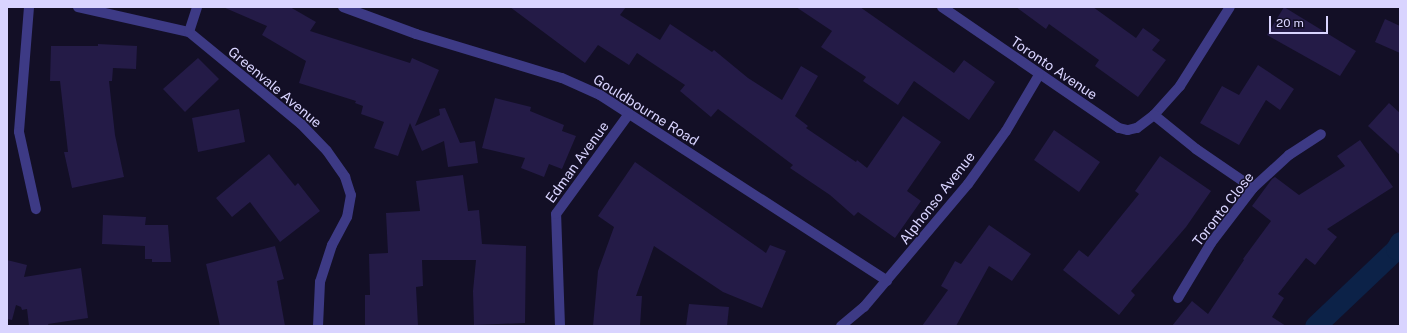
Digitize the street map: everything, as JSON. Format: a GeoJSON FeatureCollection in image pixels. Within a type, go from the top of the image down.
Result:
{"type":"FeatureCollection","features":[{"type":"Feature","properties":{"kind":"street"},"geometry":{"type":"LineString","coordinates":[[29,7],[19,132],[36,209]]}},
{"type":"Feature","properties":{"kind":"street","name":"Greenvale Avenue"},"geometry":{"type":"LineString","coordinates":[[78,7],[189,32],[301,124],[327,151],[345,177],[351,195],[346,217],[332,244],[320,282],[318,326]]}},
{"type":"Feature","properties":{"kind":"street"},"geometry":{"type":"LineString","coordinates":[[189,32],[197,7]]}},
{"type":"Feature","properties":{"kind":"street","name":"Gouldbourne Road"},"geometry":{"type":"LineString","coordinates":[[343,7],[416,34],[562,78],[600,95],[887,282]]}},
{"type":"Feature","properties":{"kind":"street","name":"Toronto Avenue"},"geometry":{"type":"LineString","coordinates":[[942,7],[1039,75],[1119,128],[1128,130],[1137,128],[1154,115],[1180,86],[1230,7]]}},
{"type":"Feature","properties":{"kind":"street","name":"Alphonso Avenue"},"geometry":{"type":"LineString","coordinates":[[841,326],[864,307],[887,282],[968,184],[1006,131],[1039,75]]}},
{"type":"Feature","properties":{"kind":"street","name":"Edman Avenue"},"geometry":{"type":"LineString","coordinates":[[560,326],[556,214],[629,114]]}},
{"type":"Feature","properties":{"kind":"street"},"geometry":{"type":"LineString","coordinates":[[1154,115],[1196,149],[1253,188]]}},
{"type":"Feature","properties":{"kind":"street","name":"Toronto Close"},"geometry":{"type":"LineString","coordinates":[[1178,298],[1211,243],[1253,188],[1289,155],[1321,134]]}},
{"type":"Feature","properties":{"kind":"building"},"geometry":{"type":"Polygon","coordinates":[[[223,7],[290,7],[316,22],[310,31],[410,63],[412,58],[439,70],[415,126],[440,115],[439,109],[445,108],[460,143],[475,141],[478,163],[448,167],[444,141],[422,151],[410,123],[398,156],[374,148],[384,122],[361,114],[363,106],[355,103],[356,101],[299,83],[306,61],[262,35],[267,26],[223,7]]]}},
{"type":"Feature","properties":{"kind":"building"},"geometry":{"type":"Polygon","coordinates":[[[510,7],[626,7],[620,15],[660,40],[670,24],[712,52],[714,50],[748,78],[782,100],[801,66],[818,76],[795,116],[808,126],[806,128],[856,162],[857,160],[867,168],[903,116],[941,142],[907,191],[921,201],[895,238],[858,212],[854,216],[830,195],[790,168],[793,165],[718,109],[711,117],[680,91],[685,85],[637,53],[629,65],[598,45],[585,63],[510,7]]]}},
{"type":"Feature","properties":{"kind":"building"},"geometry":{"type":"Polygon","coordinates":[[[796,7],[860,7],[954,73],[964,60],[995,82],[969,120],[914,81],[898,105],[863,81],[866,77],[821,47],[832,31],[796,7]]]}},
{"type":"Feature","properties":{"kind":"building"},"geometry":{"type":"Polygon","coordinates":[[[1016,7],[1093,7],[1136,38],[1143,28],[1160,40],[1152,50],[1166,60],[1138,97],[1095,66],[1099,60],[1049,24],[1046,29],[1016,7]]]}},
{"type":"Feature","properties":{"kind":"building"},"geometry":{"type":"Polygon","coordinates":[[[1284,7],[1356,51],[1340,76],[1267,35],[1284,7]]]}},
{"type":"Feature","properties":{"kind":"building"},"geometry":{"type":"Polygon","coordinates":[[[1385,19],[1400,26],[1400,53],[1375,42],[1385,19]]]}},
{"type":"Feature","properties":{"kind":"building"},"geometry":{"type":"Polygon","coordinates":[[[98,44],[137,46],[136,69],[113,68],[112,81],[109,81],[115,135],[124,177],[72,188],[64,152],[68,152],[60,81],[50,81],[51,46],[98,46],[98,44]]]}},
{"type":"Feature","properties":{"kind":"building"},"geometry":{"type":"Polygon","coordinates":[[[198,58],[219,79],[185,112],[163,89],[198,58]]]}},
{"type":"Feature","properties":{"kind":"building"},"geometry":{"type":"Polygon","coordinates":[[[1258,65],[1294,89],[1280,110],[1266,100],[1239,145],[1200,123],[1222,86],[1239,95],[1258,65]]]}},
{"type":"Feature","properties":{"kind":"building"},"geometry":{"type":"Polygon","coordinates":[[[495,98],[531,107],[530,111],[564,125],[562,131],[576,136],[562,169],[549,164],[544,177],[521,168],[525,158],[482,148],[495,98]]]}},
{"type":"Feature","properties":{"kind":"building"},"geometry":{"type":"Polygon","coordinates":[[[1389,103],[1400,113],[1400,155],[1368,126],[1389,103]]]}},
{"type":"Feature","properties":{"kind":"building"},"geometry":{"type":"Polygon","coordinates":[[[239,109],[245,142],[198,152],[192,118],[239,109]]]}},
{"type":"Feature","properties":{"kind":"building"},"geometry":{"type":"Polygon","coordinates":[[[1054,130],[1100,162],[1079,192],[1034,160],[1054,130]]]}},
{"type":"Feature","properties":{"kind":"building"},"geometry":{"type":"Polygon","coordinates":[[[1360,140],[1393,187],[1327,229],[1337,237],[1315,265],[1306,258],[1278,294],[1284,298],[1272,317],[1286,326],[1172,326],[1192,301],[1208,314],[1244,260],[1243,259],[1271,221],[1252,206],[1272,179],[1275,177],[1299,195],[1345,166],[1337,156],[1360,140]]]}},
{"type":"Feature","properties":{"kind":"building"},"geometry":{"type":"Polygon","coordinates":[[[269,154],[295,186],[298,183],[320,211],[280,242],[250,202],[232,217],[216,198],[269,154]]]}},
{"type":"Feature","properties":{"kind":"building"},"geometry":{"type":"Polygon","coordinates":[[[1160,156],[1211,191],[1186,227],[1131,291],[1135,295],[1119,315],[1063,270],[1079,250],[1088,257],[1139,194],[1135,191],[1160,156]]]}},
{"type":"Feature","properties":{"kind":"building"},"geometry":{"type":"Polygon","coordinates":[[[635,162],[766,253],[770,245],[786,251],[762,308],[723,292],[654,246],[636,296],[642,296],[640,326],[593,326],[598,271],[614,227],[598,216],[635,162]]]}},
{"type":"Feature","properties":{"kind":"building"},"geometry":{"type":"Polygon","coordinates":[[[463,175],[468,211],[479,210],[482,244],[526,246],[525,323],[474,325],[473,291],[476,260],[422,260],[423,286],[416,287],[418,326],[365,326],[365,295],[370,295],[369,254],[388,253],[386,213],[420,211],[416,181],[463,175]]]}},
{"type":"Feature","properties":{"kind":"building"},"geometry":{"type":"Polygon","coordinates":[[[103,215],[146,217],[145,225],[168,225],[171,262],[152,262],[152,259],[145,259],[145,246],[102,244],[103,215]]]}},
{"type":"Feature","properties":{"kind":"building"},"geometry":{"type":"Polygon","coordinates":[[[989,225],[1031,254],[1012,281],[989,266],[956,326],[922,326],[948,290],[941,286],[955,261],[961,264],[989,225]]]}},
{"type":"Feature","properties":{"kind":"building"},"geometry":{"type":"Polygon","coordinates":[[[275,246],[284,279],[277,281],[285,326],[220,326],[206,264],[275,246]]]}},
{"type":"Feature","properties":{"kind":"building"},"geometry":{"type":"Polygon","coordinates":[[[7,260],[27,265],[24,277],[81,268],[88,318],[48,324],[49,326],[29,326],[27,309],[22,310],[21,307],[16,305],[12,320],[7,319],[7,260]]]}},
{"type":"Feature","properties":{"kind":"building"},"geometry":{"type":"Polygon","coordinates":[[[689,304],[729,307],[727,326],[686,326],[689,304]]]}},
{"type":"Feature","properties":{"kind":"waterway"},"geometry":{"type":"LineString","coordinates":[[1315,326],[1396,249],[1400,242]]}}]}
